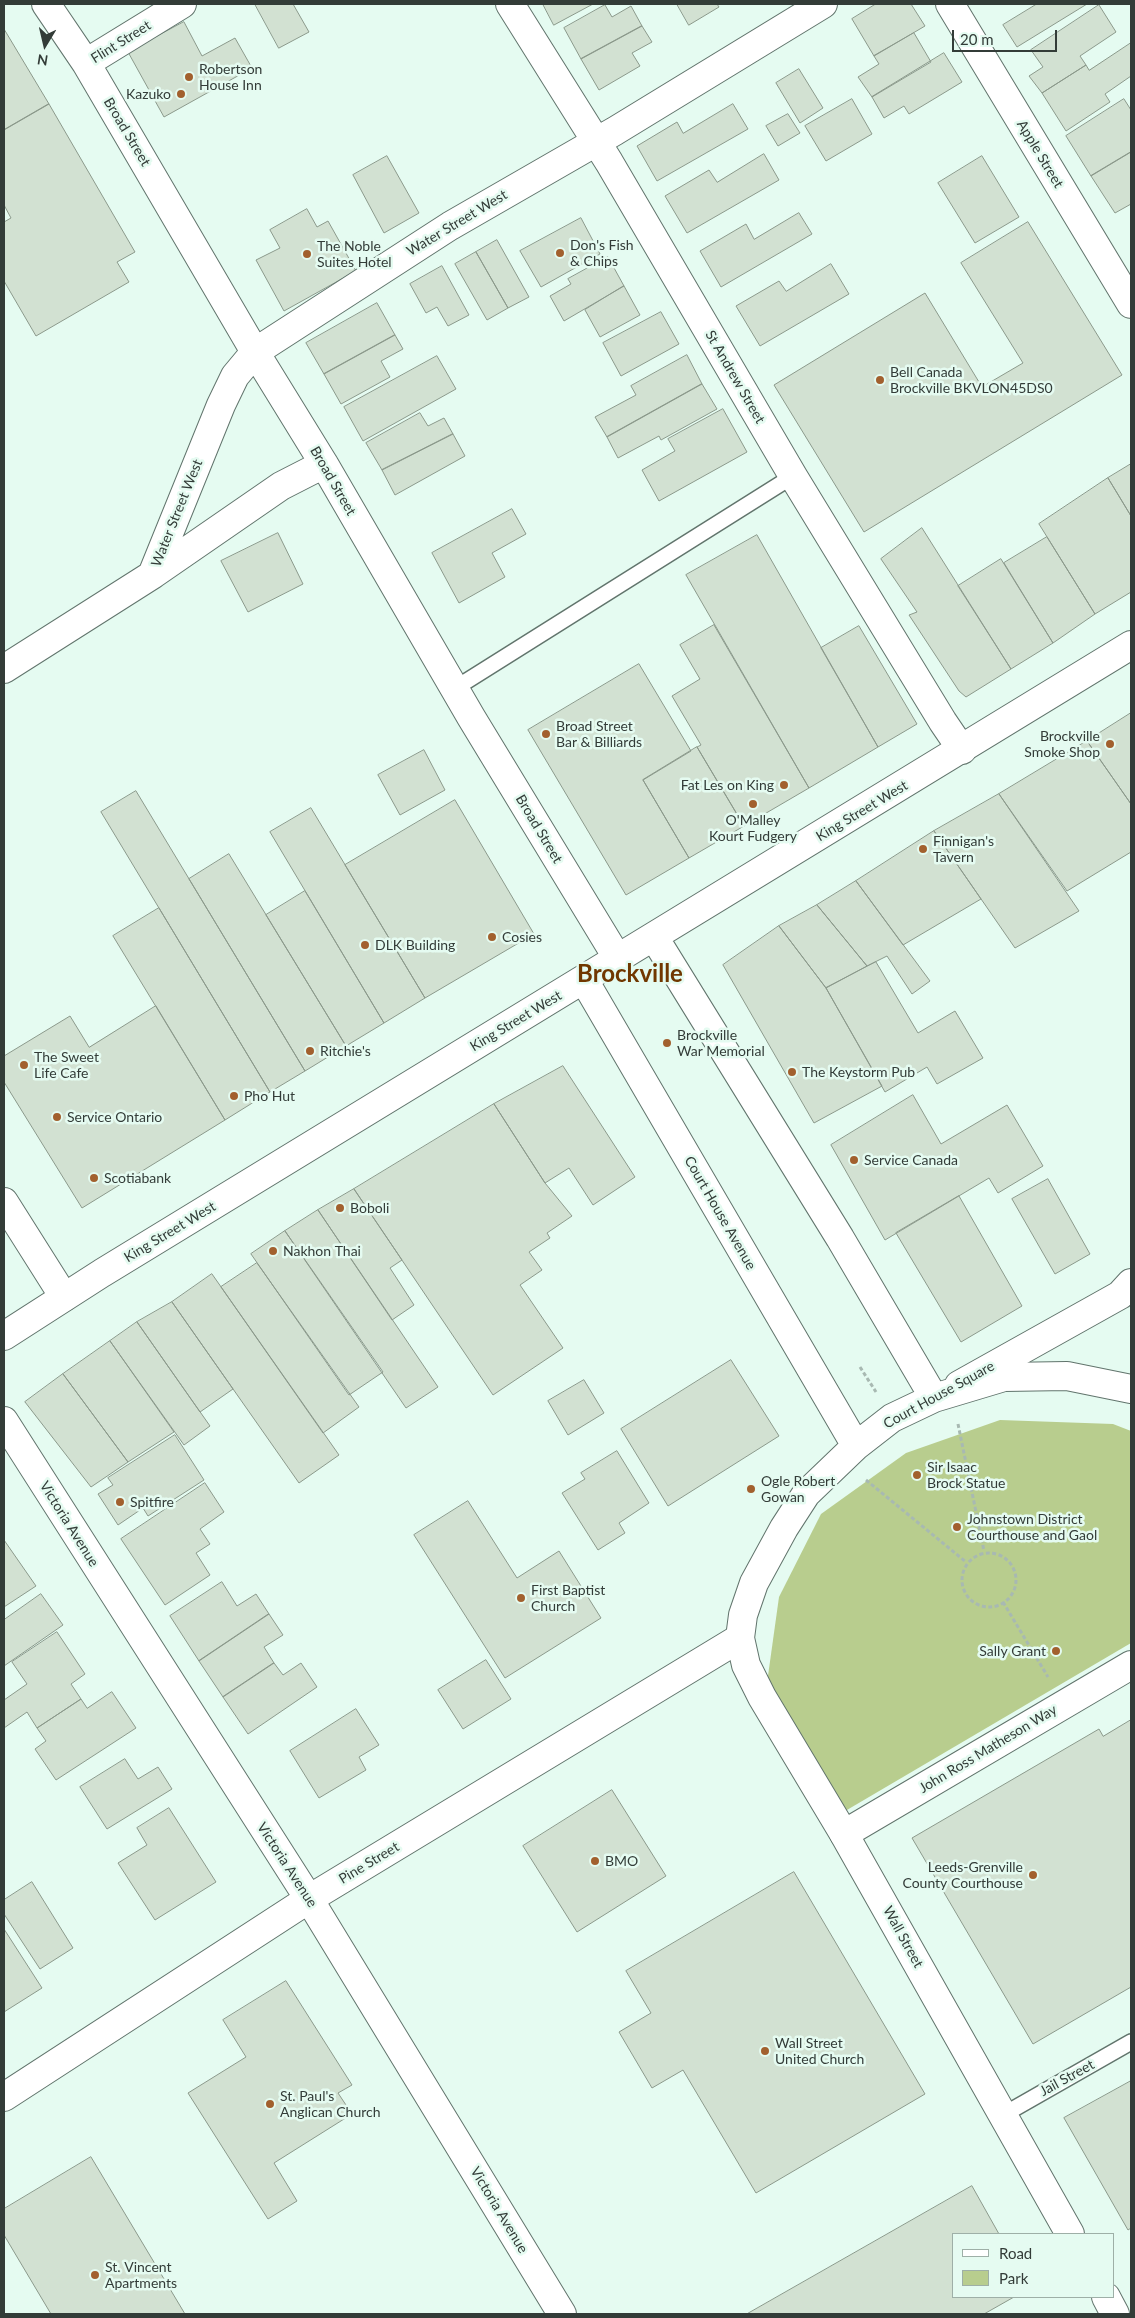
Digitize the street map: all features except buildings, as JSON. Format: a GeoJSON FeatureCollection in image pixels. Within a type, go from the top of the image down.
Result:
{"type":"FeatureCollection","features":[{"type":"Feature","properties":{"kind":"street","name":"Broad Street"},"geometry":{"type":"LineString","coordinates":[[46,4],[86,63],[255,352],[324,464],[454,689],[618,959]]}},
{"type":"Feature","properties":{"kind":"street","name":"Flint Street"},"geometry":{"type":"LineString","coordinates":[[86,63],[182,4]]}},
{"type":"Feature","properties":{"kind":"street","name":"St Andrew Street"},"geometry":{"type":"LineString","coordinates":[[510,4],[595,141],[793,476],[938,714],[962,750]]}},
{"type":"Feature","properties":{"kind":"street","name":"Water Street West"},"geometry":{"type":"LineString","coordinates":[[152,575],[221,405],[235,376],[255,352],[450,226],[615,131],[823,4]]}},
{"type":"Feature","properties":{"kind":"street","name":"Apple Street"},"geometry":{"type":"LineString","coordinates":[[950,4],[1131,304]]}},
{"type":"Feature","properties":{"kind":"street","name":"Water Street West"},"geometry":{"type":"LineString","coordinates":[[4,669],[152,575],[281,486],[324,464]]}},
{"type":"Feature","properties":{"kind":"street","name":"King Street West"},"geometry":{"type":"LineString","coordinates":[[4,1336],[64,1297],[1131,645]]}},
{"type":"Feature","properties":{"kind":"street"},"geometry":{"type":"LineString","coordinates":[[654,938],[840,1238],[934,1398],[1004,1377],[1067,1376],[1131,1389]]}},
{"type":"Feature","properties":{"kind":"street","name":"Court House Avenue"},"geometry":{"type":"LineString","coordinates":[[584,980],[849,1453]]}},
{"type":"Feature","properties":{"kind":"street"},"geometry":{"type":"LineString","coordinates":[[4,1202],[64,1297]]}},
{"type":"Feature","properties":{"kind":"street","name":"Court House Square"},"geometry":{"type":"LineString","coordinates":[[740,1638],[743,1615],[754,1583],[784,1528],[806,1494],[849,1453],[892,1418],[1128,1297]]}},
{"type":"Feature","properties":{"kind":"street","name":"Victoria Avenue"},"geometry":{"type":"LineString","coordinates":[[4,1421],[309,1898],[562,2314]]}},
{"type":"Feature","properties":{"kind":"street","name":"Pine Street"},"geometry":{"type":"LineString","coordinates":[[4,2096],[309,1898],[740,1638]]}},
{"type":"Feature","properties":{"kind":"street","name":"Wall Street"},"geometry":{"type":"LineString","coordinates":[[740,1638],[746,1665],[762,1697],[844,1834],[1069,2233]]}},
{"type":"Feature","properties":{"kind":"street","name":"John Ross Matheson Way"},"geometry":{"type":"LineString","coordinates":[[844,1834],[1131,1665]]}},
{"type":"Feature","properties":{"kind":"street"},"geometry":{"type":"LineString","coordinates":[[1107,2298],[1115,2314]]}},
{"type":"Feature","properties":{"kind":"street"},"geometry":{"type":"LineString","coordinates":[[1122,2314],[1131,2309]]}},
{"type":"Feature","properties":{"kind":"lane"},"geometry":{"type":"LineString","coordinates":[[454,689],[793,476]]}},
{"type":"Feature","properties":{"kind":"lane","name":"Jail Street"},"geometry":{"type":"LineString","coordinates":[[1003,2114],[1131,2042]]}},
{"type":"Feature","properties":{"kind":"path"},"geometry":{"type":"LineString","coordinates":[[957,1421],[984,1551]]}},
{"type":"Feature","properties":{"kind":"path"},"geometry":{"type":"LineString","coordinates":[[849,1453],[966,1562]]}},
{"type":"Feature","properties":{"kind":"path"},"geometry":{"type":"LineString","coordinates":[[984,1551],[1006,1556],[1017,1574],[1012,1597],[993,1608],[972,1603],[960,1586],[966,1562],[984,1551]]}},
{"type":"Feature","properties":{"kind":"path"},"geometry":{"type":"LineString","coordinates":[[1003,1602],[1064,1704]]}},
{"type":"Feature","properties":{"kind":"green space"},"geometry":{"type":"Polygon","coordinates":[[[1000,1420],[1113,1424],[1131,1431],[1131,1643],[835,1817],[767,1683],[779,1597],[821,1514],[906,1453],[1000,1420]]]}},
{"type":"Feature","properties":{"kind":"place","name":"Robertson House Inn"},"geometry":{"type":"Point","coordinates":[189,77]}},
{"type":"Feature","properties":{"kind":"place","name":"Kazuko"},"geometry":{"type":"Point","coordinates":[181,94]}},
{"type":"Feature","properties":{"kind":"place","name":"Don's Fish & Chips"},"geometry":{"type":"Point","coordinates":[560,253]}},
{"type":"Feature","properties":{"kind":"place","name":"The Noble Suites Hotel"},"geometry":{"type":"Point","coordinates":[307,254]}},
{"type":"Feature","properties":{"kind":"place","name":"Bell Canada Brockville BKVLON45DS0"},"geometry":{"type":"Point","coordinates":[880,380]}},
{"type":"Feature","properties":{"kind":"place","name":"Broad Street Bar & Billiards"},"geometry":{"type":"Point","coordinates":[546,734]}},
{"type":"Feature","properties":{"kind":"place","name":"Brockville Smoke Shop"},"geometry":{"type":"Point","coordinates":[1110,744]}},
{"type":"Feature","properties":{"kind":"place","name":"Fat Les on King"},"geometry":{"type":"Point","coordinates":[784,785]}},
{"type":"Feature","properties":{"kind":"place","name":"O'Malley Kourt Fudgery"},"geometry":{"type":"Point","coordinates":[753,804]}},
{"type":"Feature","properties":{"kind":"place","name":"Finnigan's Tavern"},"geometry":{"type":"Point","coordinates":[923,849]}},
{"type":"Feature","properties":{"kind":"place","name":"Cosies"},"geometry":{"type":"Point","coordinates":[492,937]}},
{"type":"Feature","properties":{"kind":"place","name":"DLK Building"},"geometry":{"type":"Point","coordinates":[365,945]}},
{"type":"Feature","properties":{"kind":"place","name":"Brockville War Memorial"},"geometry":{"type":"Point","coordinates":[667,1043]}},
{"type":"Feature","properties":{"kind":"place","name":"Ritchie's"},"geometry":{"type":"Point","coordinates":[310,1051]}},
{"type":"Feature","properties":{"kind":"place","name":"The Sweet Life Cafe"},"geometry":{"type":"Point","coordinates":[24,1065]}},
{"type":"Feature","properties":{"kind":"place","name":"The Keystorm Pub"},"geometry":{"type":"Point","coordinates":[792,1072]}},
{"type":"Feature","properties":{"kind":"place","name":"Pho Hut"},"geometry":{"type":"Point","coordinates":[234,1096]}},
{"type":"Feature","properties":{"kind":"place","name":"Service Ontario"},"geometry":{"type":"Point","coordinates":[57,1117]}},
{"type":"Feature","properties":{"kind":"place","name":"Service Canada"},"geometry":{"type":"Point","coordinates":[854,1160]}},
{"type":"Feature","properties":{"kind":"place","name":"Scotiabank"},"geometry":{"type":"Point","coordinates":[94,1178]}},
{"type":"Feature","properties":{"kind":"place","name":"Boboli"},"geometry":{"type":"Point","coordinates":[340,1208]}},
{"type":"Feature","properties":{"kind":"place","name":"Nakhon Thai"},"geometry":{"type":"Point","coordinates":[273,1251]}},
{"type":"Feature","properties":{"kind":"place","name":"Sir Isaac Brock Statue"},"geometry":{"type":"Point","coordinates":[917,1475]}},
{"type":"Feature","properties":{"kind":"place","name":"Ogle Robert Gowan"},"geometry":{"type":"Point","coordinates":[751,1489]}},
{"type":"Feature","properties":{"kind":"place","name":"Spitfire"},"geometry":{"type":"Point","coordinates":[120,1502]}},
{"type":"Feature","properties":{"kind":"place","name":"Johnstown District Courthouse and Gaol"},"geometry":{"type":"Point","coordinates":[957,1527]}},
{"type":"Feature","properties":{"kind":"place","name":"First Baptist Church"},"geometry":{"type":"Point","coordinates":[521,1598]}},
{"type":"Feature","properties":{"kind":"place","name":"Sally Grant"},"geometry":{"type":"Point","coordinates":[1056,1651]}},
{"type":"Feature","properties":{"kind":"place","name":"BMO"},"geometry":{"type":"Point","coordinates":[595,1861]}},
{"type":"Feature","properties":{"kind":"place","name":"Leeds-Grenville County Courthouse"},"geometry":{"type":"Point","coordinates":[1033,1875]}},
{"type":"Feature","properties":{"kind":"place","name":"Wall Street United Church"},"geometry":{"type":"Point","coordinates":[765,2051]}},
{"type":"Feature","properties":{"kind":"place","name":"St. Paul's Anglican Church"},"geometry":{"type":"Point","coordinates":[270,2104]}},
{"type":"Feature","properties":{"kind":"place","name":"St. Vincent Apartments"},"geometry":{"type":"Point","coordinates":[95,2275]}},
{"type":"Feature","properties":{"kind":"district","name":"Brockville"},"geometry":{"type":"Point","coordinates":[630,974]}}]}
